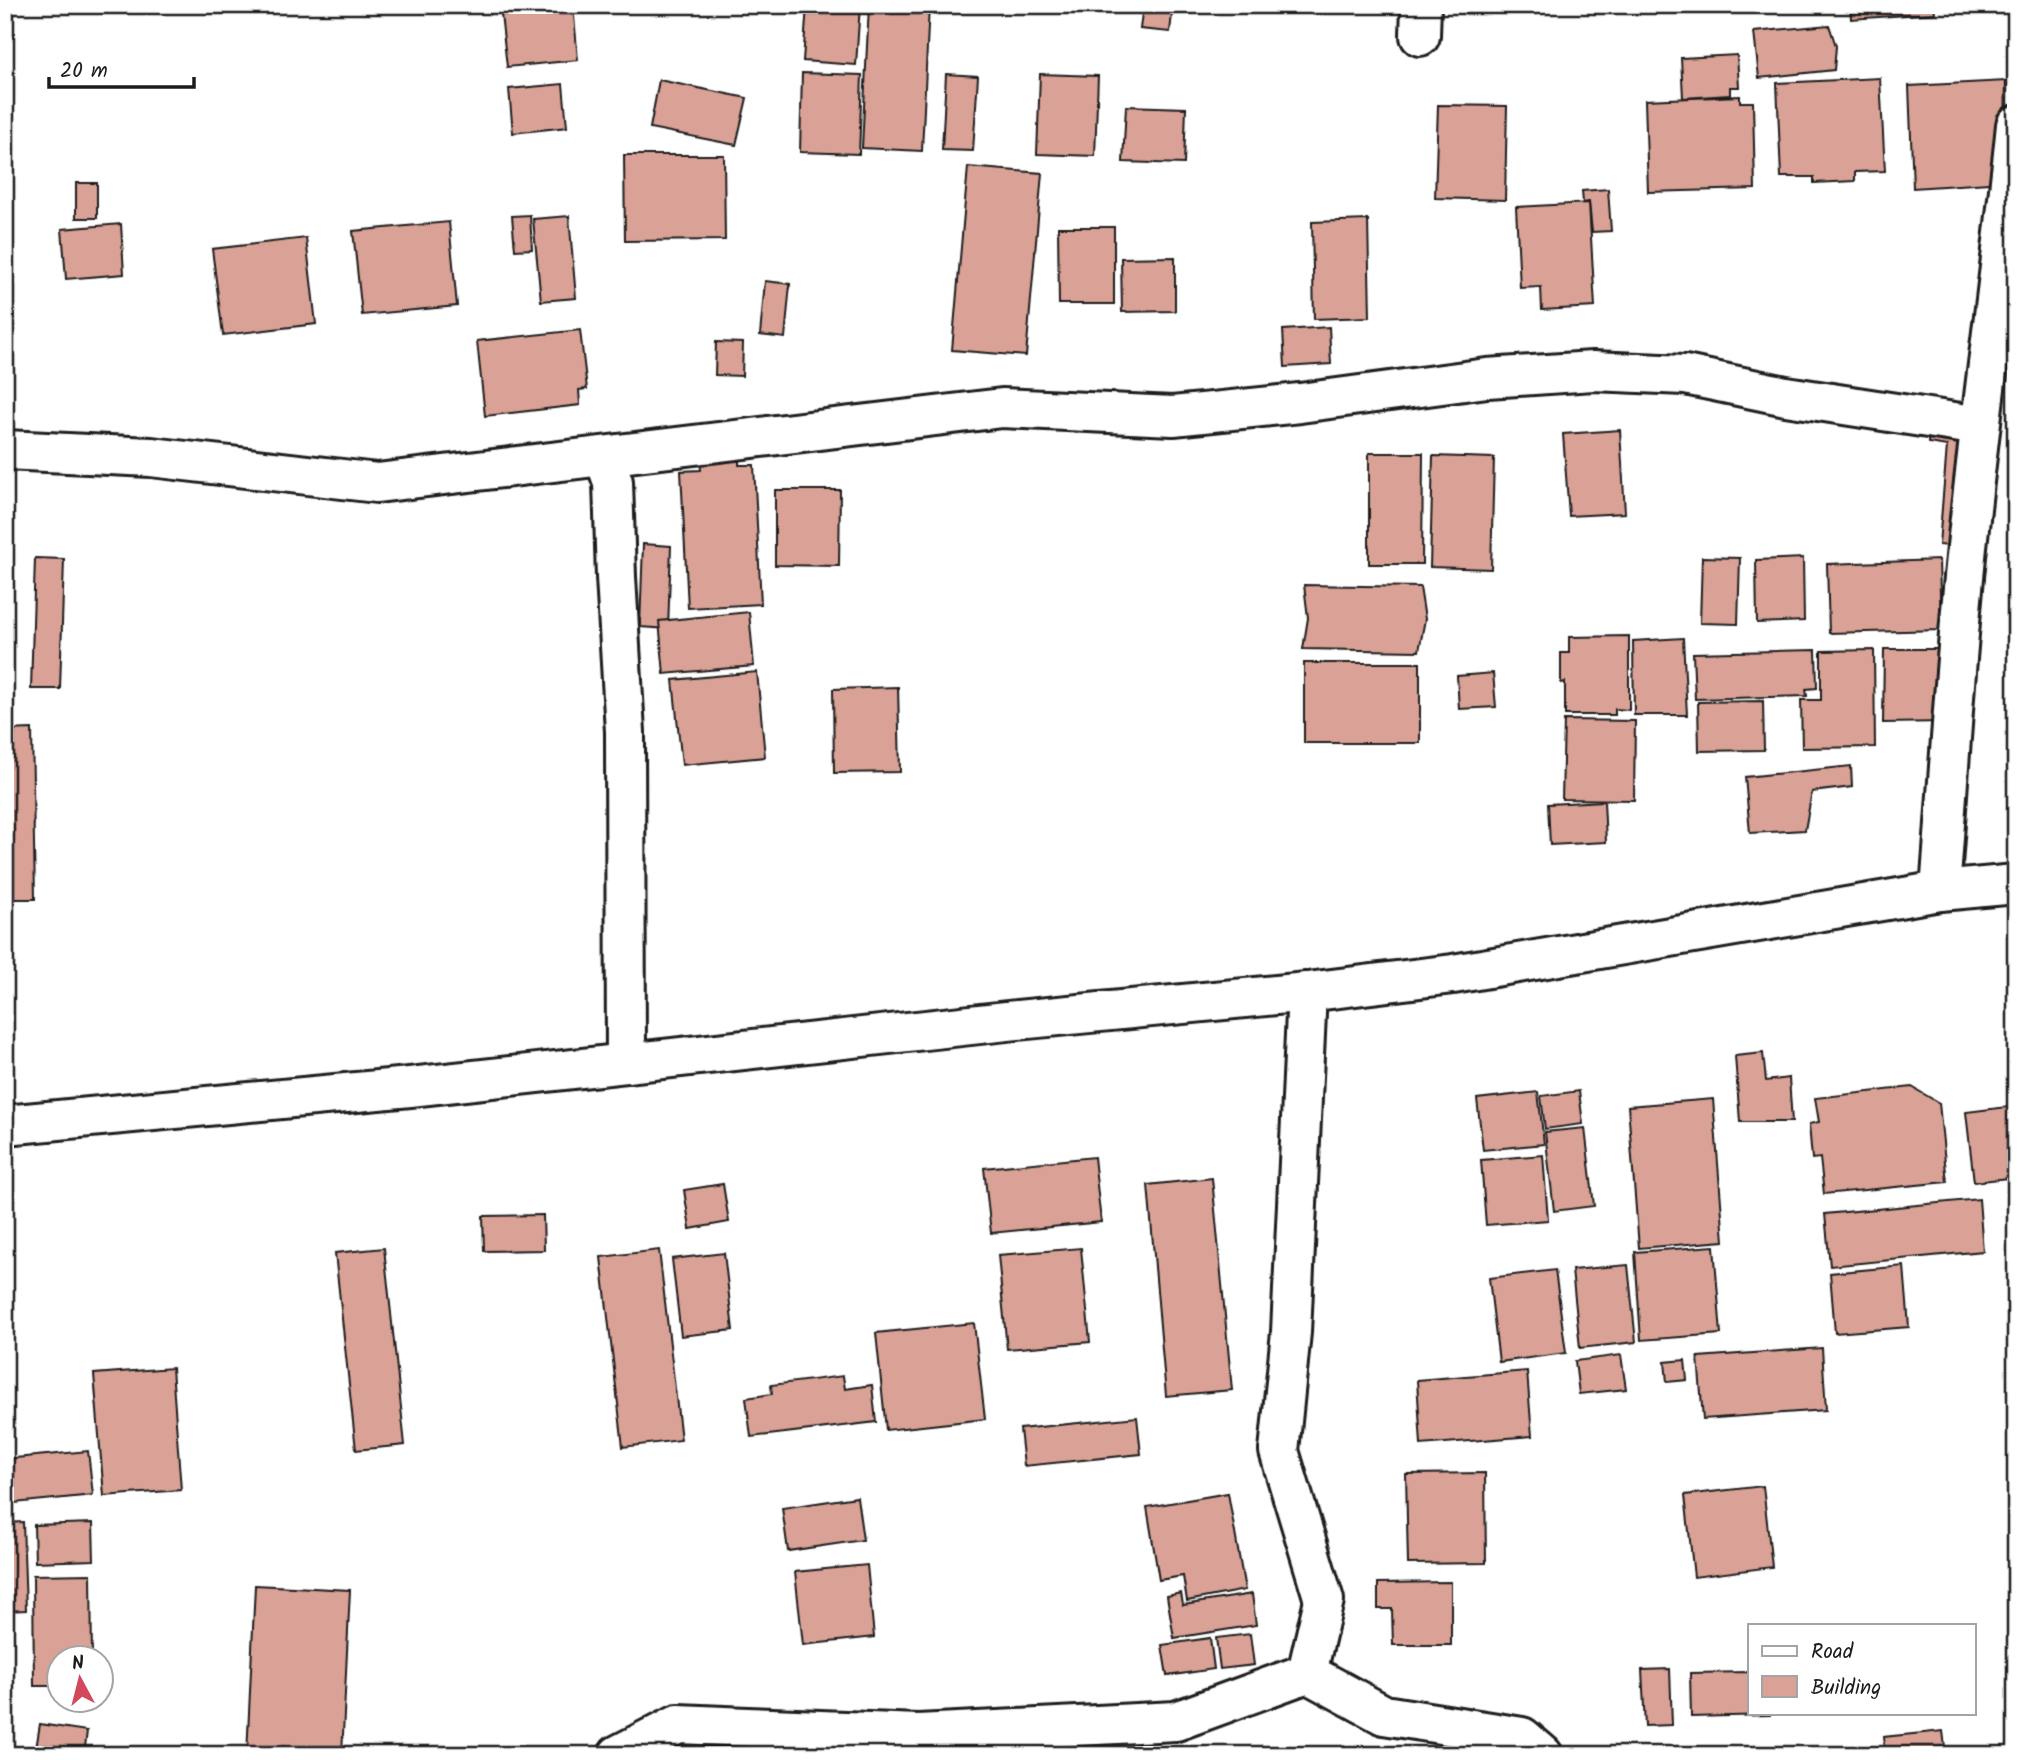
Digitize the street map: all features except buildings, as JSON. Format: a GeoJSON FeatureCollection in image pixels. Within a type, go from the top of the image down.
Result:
{"type":"FeatureCollection","features":[{"type":"Feature","properties":{"kind":"street"},"geometry":{"type":"LineString","coordinates":[[1940,891],[1966,549],[2016,125]]}},
{"type":"Feature","properties":{"kind":"street"},"geometry":{"type":"LineString","coordinates":[[5,450],[151,457],[377,483],[1002,408],[1173,416],[1487,378],[1593,371],[1685,375],[1786,396],[1980,426]]}},
{"type":"Feature","properties":{"kind":"street"},"geometry":{"type":"LineString","coordinates":[[604,457],[613,482],[625,732],[626,1062]]}},
{"type":"Feature","properties":{"kind":"street"},"geometry":{"type":"LineString","coordinates":[[5,1125],[410,1087],[626,1062],[1307,992],[1453,974],[1940,891],[2016,884]]}},
{"type":"Feature","properties":{"kind":"street"},"geometry":{"type":"LineString","coordinates":[[1307,992],[1291,1332],[1279,1451],[1324,1600],[1307,1673]]}},
{"type":"Feature","properties":{"kind":"street"},"geometry":{"type":"LineString","coordinates":[[618,1755],[678,1724],[918,1734],[1176,1721],[1307,1673],[1384,1715],[1522,1737],[1543,1755]]}}]}
